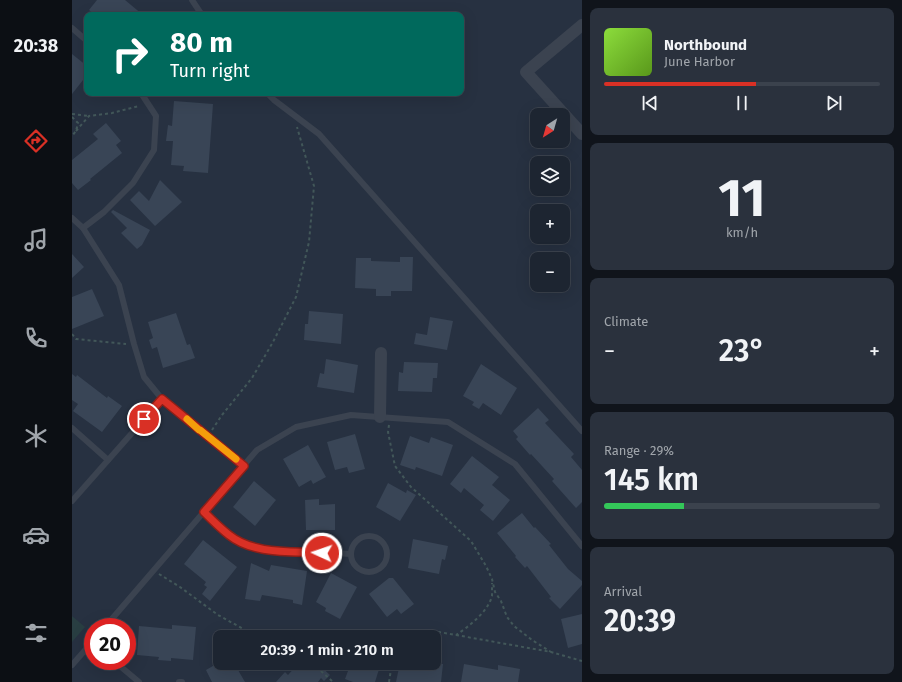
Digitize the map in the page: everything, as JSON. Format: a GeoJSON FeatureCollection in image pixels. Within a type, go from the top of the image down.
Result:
{"type":"FeatureCollection","features":[{"type":"Feature","properties":{"kind":"street"},"geometry":{"type":"LineString","coordinates":[[582,25],[526,72],[582,134]]}},
{"type":"Feature","properties":{"kind":"street"},"geometry":{"type":"LineString","coordinates":[[381,353],[385,418]]}},
{"type":"Feature","properties":{"kind":"lane"},"geometry":{"type":"LineString","coordinates":[[192,0],[200,12]]}},
{"type":"Feature","properties":{"kind":"lane"},"geometry":{"type":"LineString","coordinates":[[72,28],[84,38]]}},
{"type":"Feature","properties":{"kind":"lane"},"geometry":{"type":"LineString","coordinates":[[83,228],[104,212],[133,183],[154,150],[156,116],[143,96]]}},
{"type":"Feature","properties":{"kind":"lane"},"geometry":{"type":"LineString","coordinates":[[270,96],[319,134],[582,431]]}},
{"type":"Feature","properties":{"kind":"lane"},"geometry":{"type":"LineString","coordinates":[[72,218],[83,228],[119,285],[144,377],[162,399],[244,466]]}},
{"type":"Feature","properties":{"kind":"lane"},"geometry":{"type":"LineString","coordinates":[[72,501],[162,399]]}},
{"type":"Feature","properties":{"kind":"lane"},"geometry":{"type":"LineString","coordinates":[[113,618],[257,450],[296,427],[351,415],[448,422],[515,464],[582,546]]}},
{"type":"Feature","properties":{"kind":"lane"},"geometry":{"type":"LineString","coordinates":[[72,428],[108,460]]}},
{"type":"Feature","properties":{"kind":"lane"},"geometry":{"type":"LineString","coordinates":[[204,512],[230,536],[249,545],[265,549],[351,554]]}},
{"type":"Feature","properties":{"kind":"lane"},"geometry":{"type":"LineString","coordinates":[[370,536],[376,538],[385,546],[387,558],[380,568],[375,571],[368,572],[357,568],[352,560],[351,554],[352,548],[358,539],[370,536]]}},
{"type":"Feature","properties":{"kind":"lane"},"geometry":{"type":"LineString","coordinates":[[72,665],[84,652]]}},
{"type":"Feature","properties":{"kind":"lane"},"geometry":{"type":"LineString","coordinates":[[125,670],[139,682]]}},
{"type":"Feature","properties":{"kind":"path"},"geometry":{"type":"LineString","coordinates":[[72,114],[89,116],[112,113],[148,104]]}},
{"type":"Feature","properties":{"kind":"path"},"geometry":{"type":"LineString","coordinates":[[208,436],[222,415],[252,378],[273,342],[296,297],[309,242],[314,186],[294,114]]}},
{"type":"Feature","properties":{"kind":"path"},"geometry":{"type":"LineString","coordinates":[[72,136],[89,116]]}},
{"type":"Feature","properties":{"kind":"path"},"geometry":{"type":"LineString","coordinates":[[72,117],[78,123],[76,131]]}},
{"type":"Feature","properties":{"kind":"path"},"geometry":{"type":"LineString","coordinates":[[72,334],[76,339],[134,344]]}},
{"type":"Feature","properties":{"kind":"path"},"geometry":{"type":"LineString","coordinates":[[385,418],[395,466],[411,486],[471,541],[480,554],[492,579],[495,592],[501,601],[507,617],[514,626],[551,652]]}},
{"type":"Feature","properties":{"kind":"path"},"geometry":{"type":"LineString","coordinates":[[153,571],[180,587],[218,615],[245,630]]}},
{"type":"Feature","properties":{"kind":"path"},"geometry":{"type":"LineString","coordinates":[[456,635],[478,618],[483,611],[492,596],[492,579]]}},
{"type":"Feature","properties":{"kind":"path"},"geometry":{"type":"LineString","coordinates":[[441,632],[551,652],[582,661]]}},
{"type":"Feature","properties":{"kind":"path"},"geometry":{"type":"LineString","coordinates":[[320,670],[333,682]]}},
{"type":"Feature","properties":{"kind":"path"},"geometry":{"type":"LineString","coordinates":[[389,682],[391,670]]}},
{"type":"Feature","properties":{"kind":"green space"},"geometry":{"type":"Polygon","coordinates":[[[72,616],[84,626],[84,628],[72,642],[72,616]]]}},
{"type":"Feature","properties":{"kind":"building"},"geometry":{"type":"Polygon","coordinates":[[[97,0],[125,0],[139,12],[92,12],[89,10],[97,0]]]}},
{"type":"Feature","properties":{"kind":"building"},"geometry":{"type":"Polygon","coordinates":[[[72,54],[84,64],[84,79],[72,94],[72,54]]]}},
{"type":"Feature","properties":{"kind":"building"},"geometry":{"type":"Polygon","coordinates":[[[174,101],[213,104],[208,173],[183,171],[184,166],[171,165],[173,141],[166,141],[168,125],[172,126],[174,101]]]}},
{"type":"Feature","properties":{"kind":"building"},"geometry":{"type":"Polygon","coordinates":[[[106,123],[121,141],[116,145],[122,153],[78,190],[72,183],[72,160],[98,139],[93,134],[106,123]]]}},
{"type":"Feature","properties":{"kind":"building"},"geometry":{"type":"Polygon","coordinates":[[[160,180],[182,202],[155,226],[130,200],[139,191],[149,201],[160,180]]]}},
{"type":"Feature","properties":{"kind":"building"},"geometry":{"type":"Polygon","coordinates":[[[113,210],[150,230],[142,245],[137,249],[121,233],[127,228],[111,212],[113,210]]]}},
{"type":"Feature","properties":{"kind":"building"},"geometry":{"type":"Polygon","coordinates":[[[72,254],[84,267],[72,278],[72,254]]]}},
{"type":"Feature","properties":{"kind":"building"},"geometry":{"type":"Polygon","coordinates":[[[400,257],[413,257],[412,291],[391,291],[391,296],[376,296],[376,289],[355,288],[356,258],[371,258],[371,261],[400,262],[400,257]]]}},
{"type":"Feature","properties":{"kind":"building"},"geometry":{"type":"Polygon","coordinates":[[[92,289],[104,316],[72,329],[72,297],[92,289]]]}},
{"type":"Feature","properties":{"kind":"building"},"geometry":{"type":"Polygon","coordinates":[[[309,311],[343,314],[341,344],[304,340],[305,324],[308,324],[309,311]]]}},
{"type":"Feature","properties":{"kind":"building"},"geometry":{"type":"Polygon","coordinates":[[[176,313],[187,345],[190,344],[195,358],[163,368],[157,347],[152,349],[149,340],[153,338],[148,322],[176,313]]]}},
{"type":"Feature","properties":{"kind":"building"},"geometry":{"type":"Polygon","coordinates":[[[430,317],[453,321],[447,350],[414,344],[416,333],[427,335],[430,317]]]}},
{"type":"Feature","properties":{"kind":"building"},"geometry":{"type":"Polygon","coordinates":[[[326,359],[358,365],[354,393],[317,387],[320,373],[324,374],[326,359]]]}},
{"type":"Feature","properties":{"kind":"building"},"geometry":{"type":"Polygon","coordinates":[[[404,362],[438,363],[437,378],[433,378],[432,392],[398,391],[399,372],[403,373],[404,362]]]}},
{"type":"Feature","properties":{"kind":"building"},"geometry":{"type":"Polygon","coordinates":[[[481,364],[517,388],[501,415],[483,403],[479,409],[472,405],[474,402],[463,396],[481,364]]]}},
{"type":"Feature","properties":{"kind":"building"},"geometry":{"type":"Polygon","coordinates":[[[72,374],[76,377],[77,375],[107,398],[108,396],[122,406],[102,432],[73,411],[78,404],[72,400],[72,374]]]}},
{"type":"Feature","properties":{"kind":"building"},"geometry":{"type":"Polygon","coordinates":[[[538,408],[549,420],[545,423],[574,454],[571,457],[582,470],[582,502],[576,508],[552,481],[554,479],[516,439],[518,437],[513,431],[538,408]]]}},
{"type":"Feature","properties":{"kind":"building"},"geometry":{"type":"Polygon","coordinates":[[[355,434],[365,469],[349,473],[347,467],[335,470],[327,442],[355,434]]]}},
{"type":"Feature","properties":{"kind":"building"},"geometry":{"type":"Polygon","coordinates":[[[410,436],[429,443],[431,437],[453,445],[442,476],[416,467],[415,470],[400,465],[410,436]]]}},
{"type":"Feature","properties":{"kind":"building"},"geometry":{"type":"Polygon","coordinates":[[[308,445],[326,477],[313,484],[311,480],[299,487],[283,459],[308,445]]]}},
{"type":"Feature","properties":{"kind":"building"},"geometry":{"type":"Polygon","coordinates":[[[472,456],[499,477],[492,485],[510,500],[493,521],[480,510],[484,505],[464,488],[461,493],[450,484],[472,456]]]}},
{"type":"Feature","properties":{"kind":"building"},"geometry":{"type":"Polygon","coordinates":[[[254,481],[276,500],[255,526],[233,507],[254,481]]]}},
{"type":"Feature","properties":{"kind":"building"},"geometry":{"type":"Polygon","coordinates":[[[388,483],[406,493],[407,490],[416,495],[400,521],[376,507],[388,483]]]}},
{"type":"Feature","properties":{"kind":"building"},"geometry":{"type":"Polygon","coordinates":[[[319,499],[319,505],[335,504],[335,530],[306,530],[305,500],[319,499]]]}},
{"type":"Feature","properties":{"kind":"building"},"geometry":{"type":"Polygon","coordinates":[[[522,513],[534,528],[535,527],[551,544],[549,545],[568,569],[582,581],[582,585],[560,609],[549,598],[551,597],[527,566],[525,568],[497,533],[522,513]]]}},
{"type":"Feature","properties":{"kind":"building"},"geometry":{"type":"Polygon","coordinates":[[[413,539],[448,546],[445,560],[442,559],[439,574],[408,568],[413,539]]]}},
{"type":"Feature","properties":{"kind":"building"},"geometry":{"type":"Polygon","coordinates":[[[203,540],[237,567],[210,601],[202,594],[207,587],[204,585],[206,582],[184,564],[203,540]]]}},
{"type":"Feature","properties":{"kind":"building"},"geometry":{"type":"Polygon","coordinates":[[[251,563],[269,571],[271,565],[307,571],[302,605],[293,603],[293,600],[262,595],[260,601],[245,599],[251,563]]]}},
{"type":"Feature","properties":{"kind":"building"},"geometry":{"type":"Polygon","coordinates":[[[331,573],[357,587],[340,619],[325,611],[326,608],[316,602],[331,573]]]}},
{"type":"Feature","properties":{"kind":"building"},"geometry":{"type":"Polygon","coordinates":[[[389,578],[393,578],[414,604],[401,614],[397,609],[387,617],[369,594],[389,578]]]}},
{"type":"Feature","properties":{"kind":"building"},"geometry":{"type":"Polygon","coordinates":[[[582,614],[582,644],[568,648],[561,619],[582,614]]]}},
{"type":"Feature","properties":{"kind":"building"},"geometry":{"type":"Polygon","coordinates":[[[172,625],[196,627],[193,660],[171,658],[171,661],[158,660],[159,657],[137,655],[139,626],[172,629],[172,625]]]}},
{"type":"Feature","properties":{"kind":"building"},"geometry":{"type":"Polygon","coordinates":[[[441,664],[443,664],[441,682],[396,682],[399,670],[441,670],[441,664]]]}},
{"type":"Feature","properties":{"kind":"building"},"geometry":{"type":"Polygon","coordinates":[[[464,664],[498,670],[498,665],[520,669],[518,682],[461,682],[464,664]]]}},
{"type":"Feature","properties":{"kind":"building"},"geometry":{"type":"Polygon","coordinates":[[[213,666],[213,670],[238,670],[245,682],[212,682],[206,670],[213,666]]]}},
{"type":"Feature","properties":{"kind":"building"},"geometry":{"type":"Polygon","coordinates":[[[293,670],[325,670],[330,675],[324,681],[321,678],[318,682],[276,682],[285,672],[288,675],[293,670]]]}},
{"type":"Feature","properties":{"kind":"building"},"geometry":{"type":"Polygon","coordinates":[[[348,670],[379,670],[375,682],[353,682],[345,679],[348,670]]]}},
{"type":"Feature","properties":{"kind":"slow traffic"},"geometry":{"type":"LineString","coordinates":[[187,419],[236,459]]}},
{"type":"Feature","properties":{"kind":"route"},"geometry":{"type":"LineString","coordinates":[[144,419],[162,399],[244,466],[204,512],[230,536],[249,545],[265,549],[322,553]]}}]}
